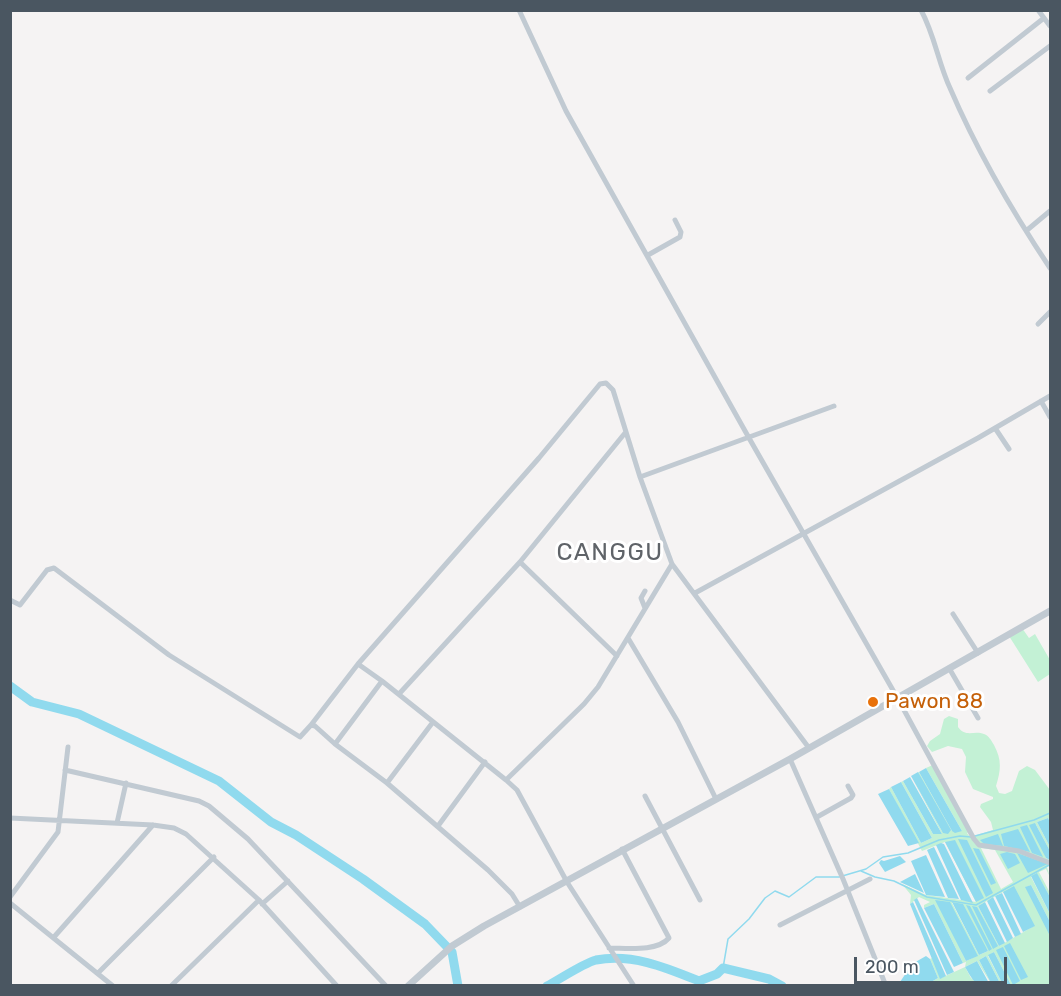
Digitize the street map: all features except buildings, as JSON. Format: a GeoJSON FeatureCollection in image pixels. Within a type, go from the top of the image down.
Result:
{"type":"FeatureCollection","features":[{"type":"Feature","properties":{"kind":"street"},"geometry":{"type":"LineString","coordinates":[[519,10],[566,111],[898,699],[973,837],[979,845],[1019,851],[1050,863]]}},
{"type":"Feature","properties":{"kind":"street"},"geometry":{"type":"LineString","coordinates":[[921,10],[934,37],[950,88],[979,151],[1050,268]]}},
{"type":"Feature","properties":{"kind":"street"},"geometry":{"type":"LineString","coordinates":[[1038,10],[1050,26]]}},
{"type":"Feature","properties":{"kind":"street"},"geometry":{"type":"LineString","coordinates":[[968,78],[1044,18]]}},
{"type":"Feature","properties":{"kind":"street"},"geometry":{"type":"LineString","coordinates":[[990,92],[1050,46]]}},
{"type":"Feature","properties":{"kind":"street"},"geometry":{"type":"LineString","coordinates":[[1026,231],[1050,212]]}},
{"type":"Feature","properties":{"kind":"street"},"geometry":{"type":"LineString","coordinates":[[648,255],[680,237],[681,232],[675,220]]}},
{"type":"Feature","properties":{"kind":"street"},"geometry":{"type":"LineString","coordinates":[[1038,324],[1050,312]]}},
{"type":"Feature","properties":{"kind":"street"},"geometry":{"type":"LineString","coordinates":[[10,600],[20,605],[47,570],[54,568],[169,656],[300,737],[312,725],[358,664],[600,384],[606,383],[613,390],[640,477],[672,564],[809,748]]}},
{"type":"Feature","properties":{"kind":"street"},"geometry":{"type":"LineString","coordinates":[[695,593],[1050,396]]}},
{"type":"Feature","properties":{"kind":"street"},"geometry":{"type":"LineString","coordinates":[[1041,401],[1050,417]]}},
{"type":"Feature","properties":{"kind":"street"},"geometry":{"type":"LineString","coordinates":[[640,477],[834,406]]}},
{"type":"Feature","properties":{"kind":"street"},"geometry":{"type":"LineString","coordinates":[[995,428],[1009,449]]}},
{"type":"Feature","properties":{"kind":"street"},"geometry":{"type":"LineString","coordinates":[[399,694],[520,562],[626,433]]}},
{"type":"Feature","properties":{"kind":"street"},"geometry":{"type":"LineString","coordinates":[[520,562],[617,656]]}},
{"type":"Feature","properties":{"kind":"street"},"geometry":{"type":"LineString","coordinates":[[506,780],[584,704],[598,687],[672,564]]}},
{"type":"Feature","properties":{"kind":"street"},"geometry":{"type":"LineString","coordinates":[[645,591],[641,599],[645,608]]}},
{"type":"Feature","properties":{"kind":"street"},"geometry":{"type":"LineString","coordinates":[[408,986],[452,946],[484,926],[898,699],[1050,611]]}},
{"type":"Feature","properties":{"kind":"street"},"geometry":{"type":"LineString","coordinates":[[953,614],[978,653]]}},
{"type":"Feature","properties":{"kind":"street"},"geometry":{"type":"LineString","coordinates":[[628,638],[678,722],[716,798]]}},
{"type":"Feature","properties":{"kind":"street"},"geometry":{"type":"LineString","coordinates":[[358,664],[506,780],[525,802],[567,882],[634,986]]}},
{"type":"Feature","properties":{"kind":"street"},"geometry":{"type":"LineString","coordinates":[[949,668],[978,718]]}},
{"type":"Feature","properties":{"kind":"street"},"geometry":{"type":"LineString","coordinates":[[335,744],[382,681]]}},
{"type":"Feature","properties":{"kind":"street"},"geometry":{"type":"LineString","coordinates":[[387,783],[433,722]]}},
{"type":"Feature","properties":{"kind":"street"},"geometry":{"type":"LineString","coordinates":[[312,725],[438,826],[488,870],[512,894],[520,907]]}},
{"type":"Feature","properties":{"kind":"street"},"geometry":{"type":"LineString","coordinates":[[10,897],[55,837],[60,821],[68,747]]}},
{"type":"Feature","properties":{"kind":"street"},"geometry":{"type":"LineString","coordinates":[[790,759],[848,890],[886,986]]}},
{"type":"Feature","properties":{"kind":"street"},"geometry":{"type":"LineString","coordinates":[[438,826],[484,762]]}},
{"type":"Feature","properties":{"kind":"street"},"geometry":{"type":"LineString","coordinates":[[65,771],[126,783],[199,801],[209,806],[248,839],[386,986]]}},
{"type":"Feature","properties":{"kind":"street"},"geometry":{"type":"LineString","coordinates":[[117,823],[126,783]]}},
{"type":"Feature","properties":{"kind":"street"},"geometry":{"type":"LineString","coordinates":[[817,817],[851,798],[853,795],[848,786]]}},
{"type":"Feature","properties":{"kind":"street"},"geometry":{"type":"LineString","coordinates":[[645,796],[700,900]]}},
{"type":"Feature","properties":{"kind":"street"},"geometry":{"type":"LineString","coordinates":[[10,818],[153,825],[174,828],[186,834],[261,902],[337,986]]}},
{"type":"Feature","properties":{"kind":"street"},"geometry":{"type":"LineString","coordinates":[[54,937],[153,825]]}},
{"type":"Feature","properties":{"kind":"street"},"geometry":{"type":"LineString","coordinates":[[610,950],[656,946],[665,943],[669,938],[622,849]]}},
{"type":"Feature","properties":{"kind":"street"},"geometry":{"type":"LineString","coordinates":[[98,974],[214,857]]}},
{"type":"Feature","properties":{"kind":"street"},"geometry":{"type":"LineString","coordinates":[[780,925],[870,879]]}},
{"type":"Feature","properties":{"kind":"street"},"geometry":{"type":"LineString","coordinates":[[171,986],[261,902],[288,881]]}},
{"type":"Feature","properties":{"kind":"street"},"geometry":{"type":"LineString","coordinates":[[10,903],[113,986]]}},
{"type":"Feature","properties":{"kind":"green space"},"geometry":{"type":"Polygon","coordinates":[[[1022,628],[1029,638],[1035,634],[1050,660],[1050,674],[1038,682],[1009,636],[1022,628]]]}},
{"type":"Feature","properties":{"kind":"green space"},"geometry":{"type":"Polygon","coordinates":[[[949,716],[958,719],[958,727],[964,732],[980,733],[990,738],[997,750],[999,760],[1000,770],[996,786],[999,793],[1005,794],[1012,791],[1019,771],[1027,766],[1035,770],[1050,790],[1050,822],[1048,818],[1037,822],[1050,851],[1035,823],[1046,858],[1050,860],[1050,866],[1047,867],[1050,877],[1046,869],[1039,872],[1050,897],[1037,874],[1031,877],[1050,914],[1050,922],[1031,885],[1026,887],[1050,933],[1050,985],[1011,985],[994,952],[988,956],[1003,985],[986,956],[979,960],[992,985],[977,961],[965,967],[966,962],[963,963],[934,904],[924,908],[924,905],[930,902],[919,897],[910,904],[911,895],[902,884],[926,895],[976,902],[945,842],[922,851],[889,789],[891,787],[921,843],[932,838],[901,782],[903,781],[933,834],[942,834],[911,776],[943,833],[918,772],[952,831],[962,831],[926,768],[935,764],[971,831],[967,833],[970,837],[993,830],[991,822],[980,807],[993,797],[973,789],[965,772],[966,757],[962,749],[948,746],[932,752],[927,746],[940,734],[944,719],[949,716]],[[981,848],[1001,889],[1013,882],[995,850],[981,848]],[[1003,892],[978,906],[999,946],[1034,926],[1003,892]],[[936,900],[966,961],[977,956],[936,900]],[[952,903],[979,955],[988,951],[952,903]]]}},
{"type":"Feature","properties":{"kind":"green space"},"geometry":{"type":"Polygon","coordinates":[[[932,958],[941,978],[965,967],[971,978],[980,985],[926,985],[938,978],[930,959],[932,958]]]}},
{"type":"Feature","properties":{"kind":"water"},"geometry":{"type":"Polygon","coordinates":[[[926,768],[962,831],[955,833],[952,831],[919,772],[926,768]]]}},
{"type":"Feature","properties":{"kind":"water"},"geometry":{"type":"Polygon","coordinates":[[[918,772],[951,830],[948,834],[943,833],[911,776],[918,772]]]}},
{"type":"Feature","properties":{"kind":"water"},"geometry":{"type":"Polygon","coordinates":[[[910,777],[942,834],[933,834],[903,781],[910,777]]]}},
{"type":"Feature","properties":{"kind":"water"},"geometry":{"type":"Polygon","coordinates":[[[901,782],[932,838],[921,843],[891,787],[901,782]]]}},
{"type":"Feature","properties":{"kind":"water"},"geometry":{"type":"Polygon","coordinates":[[[889,789],[919,843],[908,846],[878,794],[889,789]]]}},
{"type":"Feature","properties":{"kind":"water"},"geometry":{"type":"Polygon","coordinates":[[[1048,818],[1050,822],[1050,847],[1037,822],[1048,818]]]}},
{"type":"Feature","properties":{"kind":"water"},"geometry":{"type":"Polygon","coordinates":[[[1035,823],[1050,851],[1050,860],[1046,858],[1029,825],[1035,823]]]}},
{"type":"Feature","properties":{"kind":"water"},"geometry":{"type":"Polygon","coordinates":[[[1027,825],[1043,857],[1032,853],[1020,827],[1027,825]]]}},
{"type":"Feature","properties":{"kind":"water"},"geometry":{"type":"Polygon","coordinates":[[[1018,829],[1030,852],[1004,846],[1001,834],[1018,829]]]}},
{"type":"Feature","properties":{"kind":"water"},"geometry":{"type":"Polygon","coordinates":[[[998,834],[1003,846],[984,844],[980,840],[998,834]]]}},
{"type":"Feature","properties":{"kind":"water"},"geometry":{"type":"Polygon","coordinates":[[[958,839],[967,840],[993,893],[986,897],[958,839]]]}},
{"type":"Feature","properties":{"kind":"water"},"geometry":{"type":"Polygon","coordinates":[[[955,840],[984,898],[976,902],[945,842],[955,840]]]}},
{"type":"Feature","properties":{"kind":"water"},"geometry":{"type":"Polygon","coordinates":[[[944,844],[973,903],[961,900],[936,845],[944,844]]]}},
{"type":"Feature","properties":{"kind":"water"},"geometry":{"type":"Polygon","coordinates":[[[934,847],[959,899],[948,898],[927,850],[934,847]]]}},
{"type":"Feature","properties":{"kind":"water"},"geometry":{"type":"Polygon","coordinates":[[[973,848],[979,849],[996,883],[991,885],[973,848]]]}},
{"type":"Feature","properties":{"kind":"water"},"geometry":{"type":"Polygon","coordinates":[[[1007,852],[1015,854],[1020,863],[1008,869],[1000,854],[1007,852]]]}},
{"type":"Feature","properties":{"kind":"water"},"geometry":{"type":"Polygon","coordinates":[[[1017,853],[1048,864],[1028,873],[1017,853]]]}},
{"type":"Feature","properties":{"kind":"water"},"geometry":{"type":"Polygon","coordinates":[[[926,855],[945,897],[926,895],[911,861],[926,855]]]}},
{"type":"Feature","properties":{"kind":"water"},"geometry":{"type":"Polygon","coordinates":[[[900,856],[906,862],[885,872],[879,863],[881,860],[900,856]]]}},
{"type":"Feature","properties":{"kind":"water"},"geometry":{"type":"Polygon","coordinates":[[[1037,873],[1050,897],[1050,914],[1031,876],[1037,873]]]}},
{"type":"Feature","properties":{"kind":"water"},"geometry":{"type":"Polygon","coordinates":[[[915,874],[924,893],[900,882],[915,874]]]}},
{"type":"Feature","properties":{"kind":"water"},"geometry":{"type":"Polygon","coordinates":[[[1031,885],[1050,922],[1049,934],[1025,887],[1031,885]]]}},
{"type":"Feature","properties":{"kind":"water"},"geometry":{"type":"Polygon","coordinates":[[[1014,886],[1035,926],[1023,932],[1003,892],[1014,886]]]}},
{"type":"Feature","properties":{"kind":"water"},"geometry":{"type":"Polygon","coordinates":[[[1002,893],[1021,934],[1015,937],[995,896],[1002,893]]]}},
{"type":"Feature","properties":{"kind":"water"},"geometry":{"type":"Polygon","coordinates":[[[993,897],[1013,938],[1007,942],[987,901],[993,897]]]}},
{"type":"Feature","properties":{"kind":"water"},"geometry":{"type":"Polygon","coordinates":[[[917,898],[954,972],[947,975],[914,900],[917,898]]]}},
{"type":"Feature","properties":{"kind":"water"},"geometry":{"type":"Polygon","coordinates":[[[935,900],[950,902],[978,956],[966,961],[935,900]]]}},
{"type":"Feature","properties":{"kind":"water"},"geometry":{"type":"Polygon","coordinates":[[[913,902],[946,976],[940,979],[910,904],[913,902]]]}},
{"type":"Feature","properties":{"kind":"water"},"geometry":{"type":"Polygon","coordinates":[[[952,902],[963,904],[988,951],[979,955],[952,902]]]}},
{"type":"Feature","properties":{"kind":"water"},"geometry":{"type":"Polygon","coordinates":[[[985,902],[1005,943],[999,946],[978,906],[985,902]]]}},
{"type":"Feature","properties":{"kind":"water"},"geometry":{"type":"Polygon","coordinates":[[[934,904],[963,963],[954,967],[924,908],[934,904]]]}},
{"type":"Feature","properties":{"kind":"water"},"geometry":{"type":"Polygon","coordinates":[[[966,905],[970,906],[992,949],[989,951],[966,905]]]}},
{"type":"Feature","properties":{"kind":"water"},"geometry":{"type":"Polygon","coordinates":[[[972,906],[977,907],[998,946],[993,949],[972,906]]]}},
{"type":"Feature","properties":{"kind":"water"},"geometry":{"type":"Polygon","coordinates":[[[1010,943],[1028,977],[1021,980],[1004,946],[1010,943]]]}},
{"type":"Feature","properties":{"kind":"water"},"geometry":{"type":"Polygon","coordinates":[[[1003,947],[1020,981],[1013,985],[996,950],[1003,947]]]}},
{"type":"Feature","properties":{"kind":"water"},"geometry":{"type":"Polygon","coordinates":[[[994,952],[1011,985],[1003,985],[988,955],[994,952]]]}},
{"type":"Feature","properties":{"kind":"water"},"geometry":{"type":"Polygon","coordinates":[[[926,956],[930,959],[938,978],[926,985],[898,985],[912,964],[926,956]]]}},
{"type":"Feature","properties":{"kind":"water"},"geometry":{"type":"Polygon","coordinates":[[[986,956],[1001,985],[992,985],[979,960],[986,956]]]}},
{"type":"Feature","properties":{"kind":"water"},"geometry":{"type":"Polygon","coordinates":[[[977,961],[990,985],[977,983],[965,967],[977,961]]]}},
{"type":"Feature","properties":{"kind":"waterway"},"geometry":{"type":"LineString","coordinates":[[10,686],[32,702],[79,714],[219,781],[271,822],[296,835],[363,879],[425,924],[452,952],[458,986]]}},
{"type":"Feature","properties":{"kind":"waterway"},"geometry":{"type":"LineString","coordinates":[[975,836],[1034,820],[1050,813]]}},
{"type":"Feature","properties":{"kind":"waterway"},"geometry":{"type":"LineString","coordinates":[[723,968],[728,939],[749,919],[765,898],[775,891],[789,897],[816,877],[839,877],[866,869],[883,857],[908,853],[939,840],[960,836],[971,837]]}},
{"type":"Feature","properties":{"kind":"waterway"},"geometry":{"type":"LineString","coordinates":[[861,871],[894,881],[927,897],[976,905],[1049,865]]}},
{"type":"Feature","properties":{"kind":"waterway"},"geometry":{"type":"LineString","coordinates":[[547,986],[591,962],[609,958],[649,963],[699,981],[717,974],[723,968],[769,979],[782,986]]}},
{"type":"Feature","properties":{"kind":"place","name":"Pawon 88"},"geometry":{"type":"Point","coordinates":[873,702]}},
{"type":"Feature","properties":{"kind":"district","name":"CANGGU"},"geometry":{"type":"Point","coordinates":[610,553]}}]}
